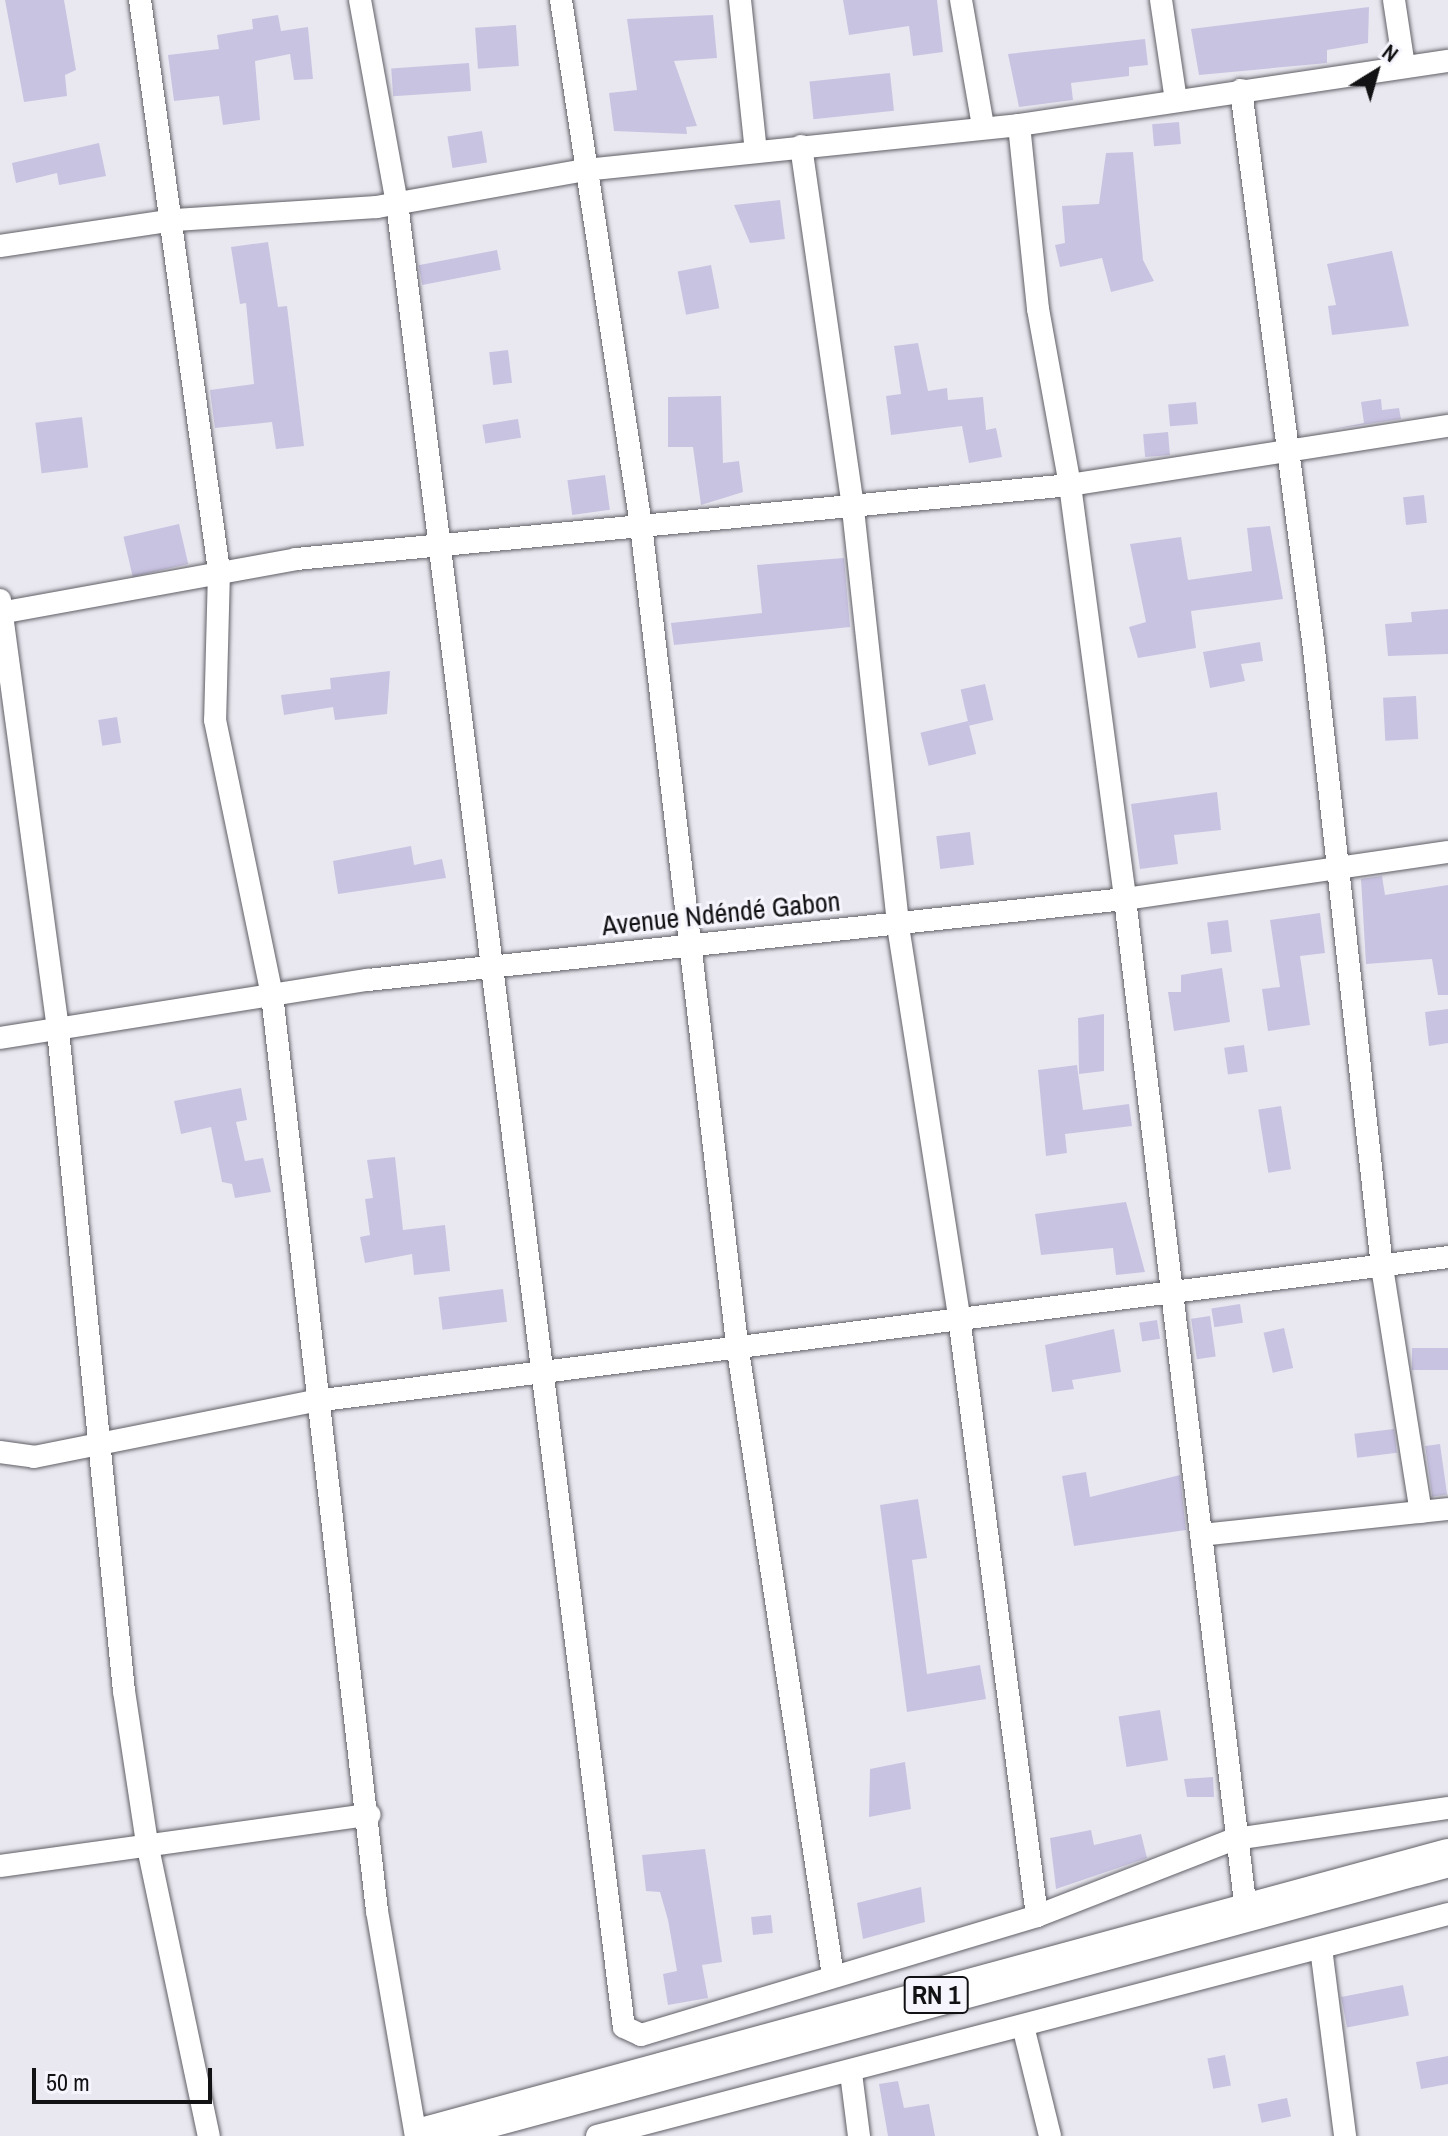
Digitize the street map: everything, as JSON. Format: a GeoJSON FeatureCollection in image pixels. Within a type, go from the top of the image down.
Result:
{"type":"FeatureCollection","features":[{"type":"Feature","properties":{"kind":"highway","name":"RN 1"},"geometry":{"type":"LineString","coordinates":[[425,2136],[1448,1858]]}},
{"type":"Feature","properties":{"kind":"street"},"geometry":{"type":"LineString","coordinates":[[140,0],[175,220],[219,571],[215,720],[272,995],[315,1401],[369,1815],[377,1911],[416,2136]]}},
{"type":"Feature","properties":{"kind":"street"},"geometry":{"type":"LineString","coordinates":[[360,0],[397,203],[435,541],[492,969],[624,2027],[641,2035],[1037,1916],[1235,1839],[1448,1808]]}},
{"type":"Feature","properties":{"kind":"street"},"geometry":{"type":"LineString","coordinates":[[561,0],[641,525],[694,944],[737,1344],[833,1976]]}},
{"type":"Feature","properties":{"kind":"street"},"geometry":{"type":"LineString","coordinates":[[740,0],[756,151]]}},
{"type":"Feature","properties":{"kind":"street"},"geometry":{"type":"LineString","coordinates":[[961,0],[983,126]]}},
{"type":"Feature","properties":{"kind":"street"},"geometry":{"type":"LineString","coordinates":[[1161,0],[1176,100]]}},
{"type":"Feature","properties":{"kind":"street"},"geometry":{"type":"LineString","coordinates":[[1394,0],[1404,66]]}},
{"type":"Feature","properties":{"kind":"street"},"geometry":{"type":"LineString","coordinates":[[0,246],[175,220],[397,203],[585,170],[983,126],[1019,125],[1448,61]]}},
{"type":"Feature","properties":{"kind":"street"},"geometry":{"type":"LineString","coordinates":[[1241,90],[1288,450],[1382,1267],[1421,1512]]}},
{"type":"Feature","properties":{"kind":"street"},"geometry":{"type":"LineString","coordinates":[[1019,125],[1038,309],[1070,485],[1125,899],[1246,1911]]}},
{"type":"Feature","properties":{"kind":"street"},"geometry":{"type":"LineString","coordinates":[[801,146],[853,509],[898,926],[959,1317],[1037,1916]]}},
{"type":"Feature","properties":{"kind":"street"},"geometry":{"type":"LineString","coordinates":[[209,2136],[147,1843],[99,1444],[58,1030],[1,609],[219,571],[435,541],[853,509],[1070,485],[1448,426]]}},
{"type":"Feature","properties":{"kind":"street","name":"Avenue Ndéndé Gabon"},"geometry":{"type":"LineString","coordinates":[[0,1038],[272,995],[694,944],[898,926],[1125,899],[1448,852]]}},
{"type":"Feature","properties":{"kind":"street"},"geometry":{"type":"LineString","coordinates":[[0,1452],[34,1457],[315,1401],[737,1344],[1448,1257]]}},
{"type":"Feature","properties":{"kind":"street"},"geometry":{"type":"LineString","coordinates":[[1201,1535],[1448,1509]]}},
{"type":"Feature","properties":{"kind":"street"},"geometry":{"type":"LineString","coordinates":[[0,1866],[147,1843],[369,1815]]}},
{"type":"Feature","properties":{"kind":"street"},"geometry":{"type":"LineString","coordinates":[[597,2136],[663,2127],[1023,2026],[1448,1914]]}},
{"type":"Feature","properties":{"kind":"street"},"geometry":{"type":"LineString","coordinates":[[1321,1948],[1345,2136]]}},
{"type":"Feature","properties":{"kind":"street"},"geometry":{"type":"LineString","coordinates":[[1023,2026],[1050,2136]]}},
{"type":"Feature","properties":{"kind":"street"},"geometry":{"type":"LineString","coordinates":[[851,2073],[859,2136]]}},
{"type":"Feature","properties":{"kind":"building"},"geometry":{"type":"Polygon","coordinates":[[[5,0],[64,0],[76,70],[65,75],[67,96],[24,102],[5,0]]]}},
{"type":"Feature","properties":{"kind":"building"},"geometry":{"type":"Polygon","coordinates":[[[843,0],[937,0],[943,52],[913,56],[909,26],[849,35],[843,0]]]}},
{"type":"Feature","properties":{"kind":"building"},"geometry":{"type":"Polygon","coordinates":[[[1369,7],[1368,43],[1327,50],[1327,63],[1199,75],[1191,29],[1369,7]]]}},
{"type":"Feature","properties":{"kind":"building"},"geometry":{"type":"Polygon","coordinates":[[[278,15],[281,31],[308,27],[313,79],[294,80],[290,54],[255,61],[260,120],[223,125],[219,96],[174,101],[168,55],[219,49],[217,35],[253,29],[252,19],[278,15]]]}},
{"type":"Feature","properties":{"kind":"building"},"geometry":{"type":"Polygon","coordinates":[[[713,15],[717,58],[674,61],[697,126],[686,127],[687,134],[614,131],[609,93],[637,90],[627,19],[713,15]]]}},
{"type":"Feature","properties":{"kind":"building"},"geometry":{"type":"Polygon","coordinates":[[[516,25],[519,66],[478,69],[475,28],[516,25]]]}},
{"type":"Feature","properties":{"kind":"building"},"geometry":{"type":"Polygon","coordinates":[[[1145,39],[1148,65],[1129,67],[1129,76],[1071,83],[1073,100],[1019,107],[1008,54],[1145,39]]]}},
{"type":"Feature","properties":{"kind":"building"},"geometry":{"type":"Polygon","coordinates":[[[469,63],[471,91],[393,96],[391,68],[469,63]]]}},
{"type":"Feature","properties":{"kind":"building"},"geometry":{"type":"Polygon","coordinates":[[[890,73],[894,111],[813,119],[809,81],[890,73]]]}},
{"type":"Feature","properties":{"kind":"building"},"geometry":{"type":"Polygon","coordinates":[[[1179,122],[1181,144],[1154,146],[1152,124],[1179,122]]]}},
{"type":"Feature","properties":{"kind":"building"},"geometry":{"type":"Polygon","coordinates":[[[482,131],[487,163],[452,168],[447,136],[482,131]]]}},
{"type":"Feature","properties":{"kind":"building"},"geometry":{"type":"Polygon","coordinates":[[[99,143],[106,176],[59,185],[57,173],[16,183],[12,163],[99,143]]]}},
{"type":"Feature","properties":{"kind":"building"},"geometry":{"type":"Polygon","coordinates":[[[1133,152],[1143,260],[1154,281],[1111,292],[1102,258],[1060,267],[1055,245],[1065,243],[1062,206],[1099,204],[1106,153],[1133,152]]]}},
{"type":"Feature","properties":{"kind":"building"},"geometry":{"type":"Polygon","coordinates":[[[780,200],[785,239],[750,243],[734,205],[780,200]]]}},
{"type":"Feature","properties":{"kind":"building"},"geometry":{"type":"Polygon","coordinates":[[[268,242],[278,307],[287,306],[304,446],[276,449],[272,422],[215,428],[210,390],[254,384],[246,303],[240,304],[231,247],[268,242]]]}},
{"type":"Feature","properties":{"kind":"building"},"geometry":{"type":"Polygon","coordinates":[[[497,250],[501,270],[422,285],[418,265],[497,250]]]}},
{"type":"Feature","properties":{"kind":"building"},"geometry":{"type":"Polygon","coordinates":[[[1392,251],[1409,326],[1332,335],[1328,306],[1336,305],[1327,264],[1392,251]]]}},
{"type":"Feature","properties":{"kind":"building"},"geometry":{"type":"Polygon","coordinates":[[[711,265],[719,308],[686,315],[678,271],[711,265]]]}},
{"type":"Feature","properties":{"kind":"building"},"geometry":{"type":"Polygon","coordinates":[[[918,343],[928,391],[947,388],[948,400],[983,397],[986,430],[996,428],[1002,457],[969,463],[962,426],[891,435],[886,396],[901,394],[894,346],[918,343]]]}},
{"type":"Feature","properties":{"kind":"building"},"geometry":{"type":"Polygon","coordinates":[[[508,350],[512,383],[493,385],[489,352],[508,350]]]}},
{"type":"Feature","properties":{"kind":"building"},"geometry":{"type":"Polygon","coordinates":[[[721,396],[723,463],[739,461],[743,492],[701,505],[693,447],[668,447],[668,397],[721,396]]]}},
{"type":"Feature","properties":{"kind":"building"},"geometry":{"type":"Polygon","coordinates":[[[1381,399],[1382,410],[1399,408],[1401,419],[1328,430],[1364,423],[1361,402],[1381,399]]]}},
{"type":"Feature","properties":{"kind":"building"},"geometry":{"type":"Polygon","coordinates":[[[1196,402],[1198,424],[1170,426],[1168,404],[1196,402]]]}},
{"type":"Feature","properties":{"kind":"building"},"geometry":{"type":"Polygon","coordinates":[[[82,417],[88,468],[42,473],[35,423],[82,417]]]}},
{"type":"Feature","properties":{"kind":"building"},"geometry":{"type":"Polygon","coordinates":[[[518,419],[521,438],[485,443],[482,425],[518,419]]]}},
{"type":"Feature","properties":{"kind":"building"},"geometry":{"type":"Polygon","coordinates":[[[1168,432],[1170,455],[1145,457],[1143,434],[1168,432]]]}},
{"type":"Feature","properties":{"kind":"building"},"geometry":{"type":"Polygon","coordinates":[[[605,475],[610,510],[572,515],[567,480],[605,475]]]}},
{"type":"Feature","properties":{"kind":"building"},"geometry":{"type":"Polygon","coordinates":[[[1424,495],[1427,523],[1406,525],[1403,497],[1424,495]]]}},
{"type":"Feature","properties":{"kind":"building"},"geometry":{"type":"Polygon","coordinates":[[[179,524],[188,564],[133,577],[123,537],[179,524]]]}},
{"type":"Feature","properties":{"kind":"building"},"geometry":{"type":"Polygon","coordinates":[[[1270,526],[1283,599],[1191,611],[1196,648],[1138,658],[1129,627],[1146,622],[1130,544],[1181,537],[1188,580],[1252,571],[1247,528],[1270,526]]]}},
{"type":"Feature","properties":{"kind":"building"},"geometry":{"type":"Polygon","coordinates":[[[844,558],[850,627],[674,645],[671,623],[762,613],[757,565],[844,558]]]}},
{"type":"Feature","properties":{"kind":"building"},"geometry":{"type":"Polygon","coordinates":[[[1448,609],[1448,654],[1388,656],[1385,624],[1412,622],[1411,612],[1448,609]]]}},
{"type":"Feature","properties":{"kind":"building"},"geometry":{"type":"Polygon","coordinates":[[[1260,642],[1263,661],[1241,664],[1245,681],[1210,688],[1203,652],[1260,642]]]}},
{"type":"Feature","properties":{"kind":"building"},"geometry":{"type":"Polygon","coordinates":[[[390,671],[387,714],[335,720],[333,707],[284,715],[281,695],[331,689],[330,678],[390,671]]]}},
{"type":"Feature","properties":{"kind":"building"},"geometry":{"type":"Polygon","coordinates":[[[985,684],[993,720],[969,726],[961,690],[985,684]]]}},
{"type":"Feature","properties":{"kind":"building"},"geometry":{"type":"Polygon","coordinates":[[[1416,696],[1418,739],[1385,741],[1383,698],[1416,696]]]}},
{"type":"Feature","properties":{"kind":"building"},"geometry":{"type":"Polygon","coordinates":[[[117,717],[121,743],[102,746],[98,720],[117,717]]]}},
{"type":"Feature","properties":{"kind":"building"},"geometry":{"type":"Polygon","coordinates":[[[968,721],[976,754],[929,766],[920,733],[968,721]]]}},
{"type":"Feature","properties":{"kind":"building"},"geometry":{"type":"Polygon","coordinates":[[[1217,792],[1221,830],[1174,835],[1178,864],[1140,869],[1131,804],[1217,792]]]}},
{"type":"Feature","properties":{"kind":"building"},"geometry":{"type":"Polygon","coordinates":[[[970,832],[974,865],[940,869],[936,836],[970,832]]]}},
{"type":"Feature","properties":{"kind":"building"},"geometry":{"type":"Polygon","coordinates":[[[411,846],[414,865],[442,859],[446,878],[338,894],[333,861],[411,846]]]}},
{"type":"Feature","properties":{"kind":"building"},"geometry":{"type":"Polygon","coordinates":[[[1382,876],[1385,895],[1448,885],[1448,995],[1438,995],[1432,959],[1366,964],[1361,879],[1382,876]]]}},
{"type":"Feature","properties":{"kind":"building"},"geometry":{"type":"Polygon","coordinates":[[[1320,913],[1325,953],[1300,956],[1310,1025],[1268,1031],[1262,989],[1280,987],[1270,920],[1320,913]]]}},
{"type":"Feature","properties":{"kind":"building"},"geometry":{"type":"Polygon","coordinates":[[[1228,920],[1232,952],[1211,954],[1207,923],[1228,920]]]}},
{"type":"Feature","properties":{"kind":"building"},"geometry":{"type":"Polygon","coordinates":[[[1222,968],[1230,1022],[1174,1031],[1168,992],[1181,992],[1181,975],[1222,968]]]}},
{"type":"Feature","properties":{"kind":"building"},"geometry":{"type":"Polygon","coordinates":[[[1448,1009],[1448,1043],[1429,1046],[1425,1012],[1448,1009]]]}},
{"type":"Feature","properties":{"kind":"building"},"geometry":{"type":"Polygon","coordinates":[[[1104,1014],[1104,1071],[1079,1074],[1078,1018],[1104,1014]]]}},
{"type":"Feature","properties":{"kind":"building"},"geometry":{"type":"Polygon","coordinates":[[[1244,1045],[1248,1072],[1228,1075],[1224,1048],[1244,1045]]]}},
{"type":"Feature","properties":{"kind":"building"},"geometry":{"type":"Polygon","coordinates":[[[1077,1065],[1083,1110],[1129,1104],[1132,1126],[1065,1134],[1067,1153],[1046,1156],[1038,1070],[1077,1065]]]}},
{"type":"Feature","properties":{"kind":"building"},"geometry":{"type":"Polygon","coordinates":[[[241,1088],[247,1120],[236,1122],[245,1161],[263,1158],[271,1192],[235,1198],[232,1184],[222,1182],[211,1127],[181,1134],[174,1101],[241,1088]]]}},
{"type":"Feature","properties":{"kind":"building"},"geometry":{"type":"Polygon","coordinates":[[[1281,1106],[1291,1169],[1268,1173],[1258,1110],[1281,1106]]]}},
{"type":"Feature","properties":{"kind":"building"},"geometry":{"type":"Polygon","coordinates":[[[395,1157],[403,1230],[445,1225],[450,1271],[414,1275],[412,1254],[365,1263],[360,1237],[370,1235],[365,1199],[373,1198],[367,1160],[395,1157]]]}},
{"type":"Feature","properties":{"kind":"building"},"geometry":{"type":"Polygon","coordinates":[[[1126,1202],[1145,1272],[1116,1275],[1113,1248],[1041,1255],[1035,1214],[1126,1202]]]}},
{"type":"Feature","properties":{"kind":"building"},"geometry":{"type":"Polygon","coordinates":[[[503,1289],[507,1322],[443,1330],[438,1297],[503,1289]]]}},
{"type":"Feature","properties":{"kind":"building"},"geometry":{"type":"Polygon","coordinates":[[[1240,1304],[1243,1323],[1214,1327],[1211,1309],[1240,1304]]]}},
{"type":"Feature","properties":{"kind":"building"},"geometry":{"type":"Polygon","coordinates":[[[1210,1316],[1216,1357],[1197,1359],[1191,1319],[1210,1316]]]}},
{"type":"Feature","properties":{"kind":"building"},"geometry":{"type":"Polygon","coordinates":[[[1157,1320],[1160,1339],[1142,1342],[1139,1323],[1157,1320]]]}},
{"type":"Feature","properties":{"kind":"building"},"geometry":{"type":"Polygon","coordinates":[[[1284,1328],[1293,1368],[1273,1373],[1264,1333],[1284,1328]]]}},
{"type":"Feature","properties":{"kind":"building"},"geometry":{"type":"Polygon","coordinates":[[[1114,1329],[1121,1372],[1072,1380],[1074,1389],[1052,1392],[1045,1345],[1114,1329]]]}},
{"type":"Feature","properties":{"kind":"building"},"geometry":{"type":"Polygon","coordinates":[[[1412,1348],[1448,1348],[1448,1370],[1412,1370],[1412,1348]]]}},
{"type":"Feature","properties":{"kind":"building"},"geometry":{"type":"Polygon","coordinates":[[[1394,1429],[1397,1453],[1357,1458],[1354,1434],[1394,1429]]]}},
{"type":"Feature","properties":{"kind":"building"},"geometry":{"type":"Polygon","coordinates":[[[1440,1444],[1447,1495],[1432,1497],[1425,1446],[1440,1444]]]}},
{"type":"Feature","properties":{"kind":"building"},"geometry":{"type":"Polygon","coordinates":[[[1086,1472],[1090,1497],[1180,1475],[1186,1530],[1074,1546],[1062,1476],[1086,1472]]]}},
{"type":"Feature","properties":{"kind":"building"},"geometry":{"type":"Polygon","coordinates":[[[918,1499],[927,1558],[912,1560],[927,1674],[980,1665],[986,1699],[907,1712],[880,1505],[918,1499]]]}},
{"type":"Feature","properties":{"kind":"building"},"geometry":{"type":"Polygon","coordinates":[[[1160,1710],[1168,1760],[1126,1767],[1119,1717],[1160,1710]]]}},
{"type":"Feature","properties":{"kind":"building"},"geometry":{"type":"Polygon","coordinates":[[[905,1762],[911,1809],[869,1817],[870,1769],[905,1762]]]}},
{"type":"Feature","properties":{"kind":"building"},"geometry":{"type":"Polygon","coordinates":[[[1213,1777],[1214,1797],[1187,1797],[1184,1779],[1213,1777]]]}},
{"type":"Feature","properties":{"kind":"building"},"geometry":{"type":"Polygon","coordinates":[[[1091,1830],[1094,1845],[1141,1834],[1147,1858],[1056,1889],[1050,1838],[1091,1830]]]}},
{"type":"Feature","properties":{"kind":"building"},"geometry":{"type":"Polygon","coordinates":[[[705,1849],[722,1962],[702,1965],[708,1998],[668,2005],[663,1974],[677,1971],[660,1892],[646,1891],[642,1855],[705,1849]]]}},
{"type":"Feature","properties":{"kind":"building"},"geometry":{"type":"Polygon","coordinates":[[[921,1887],[925,1922],[863,1939],[857,1903],[921,1887]]]}},
{"type":"Feature","properties":{"kind":"building"},"geometry":{"type":"Polygon","coordinates":[[[771,1915],[773,1933],[753,1935],[751,1917],[771,1915]]]}},
{"type":"Feature","properties":{"kind":"building"},"geometry":{"type":"Polygon","coordinates":[[[1403,1985],[1409,2015],[1347,2027],[1341,1997],[1403,1985]]]}},
{"type":"Feature","properties":{"kind":"building"},"geometry":{"type":"Polygon","coordinates":[[[1225,2055],[1231,2085],[1213,2089],[1207,2058],[1225,2055]]]}},
{"type":"Feature","properties":{"kind":"building"},"geometry":{"type":"Polygon","coordinates":[[[1448,2056],[1448,2084],[1421,2089],[1416,2062],[1448,2056]]]}},
{"type":"Feature","properties":{"kind":"building"},"geometry":{"type":"Polygon","coordinates":[[[898,2081],[904,2108],[929,2104],[935,2136],[888,2136],[879,2084],[898,2081]]]}},
{"type":"Feature","properties":{"kind":"building"},"geometry":{"type":"Polygon","coordinates":[[[1287,2098],[1291,2117],[1262,2123],[1258,2104],[1287,2098]]]}}]}
